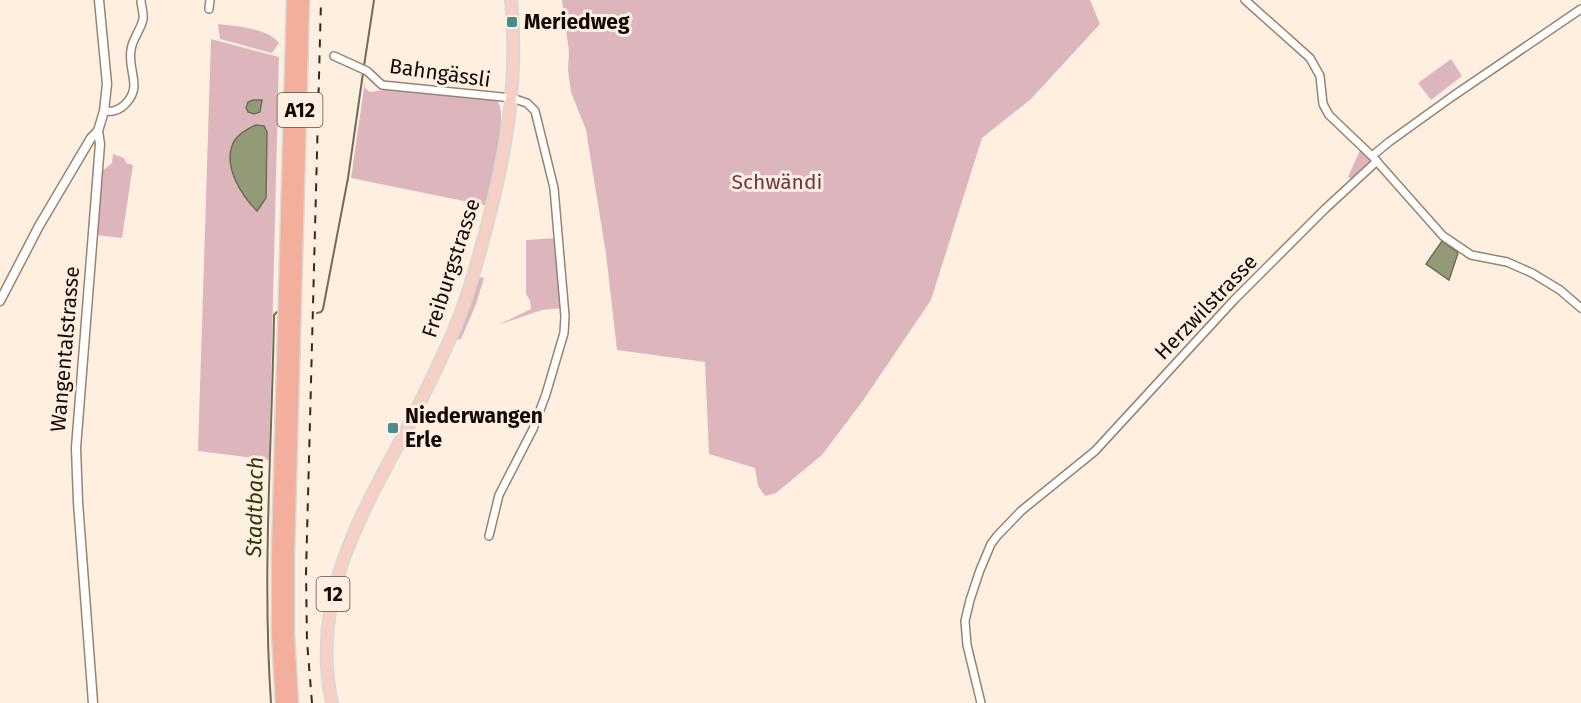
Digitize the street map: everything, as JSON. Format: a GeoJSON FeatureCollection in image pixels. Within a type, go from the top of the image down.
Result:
{"type":"FeatureCollection","features":[{"type":"Feature","properties":{"kind":"highway","name":"A12"},"geometry":{"type":"LineString","coordinates":[[282,703],[278,635],[278,553],[293,0]]}},
{"type":"Feature","properties":{"kind":"highway","name":"A12"},"geometry":{"type":"LineString","coordinates":[[292,703],[288,653],[288,553],[303,0]]}},
{"type":"Feature","properties":{"kind":"main road","name":"Freiburgstrasse"},"geometry":{"type":"LineString","coordinates":[[332,703],[327,668],[327,639],[336,579],[346,548],[364,507],[432,378],[466,299],[498,184],[512,98],[511,0]]}},
{"type":"Feature","properties":{"kind":"street","name":"Wangentalstrasse"},"geometry":{"type":"LineString","coordinates":[[93,703],[78,511],[76,448],[100,144],[98,130],[104,111],[107,84],[99,0]]}},
{"type":"Feature","properties":{"kind":"street"},"geometry":{"type":"LineString","coordinates":[[104,111],[115,111],[132,95],[134,84],[130,54],[131,46],[143,19],[141,0]]}},
{"type":"Feature","properties":{"kind":"street"},"geometry":{"type":"LineString","coordinates":[[210,0],[210,9]]}},
{"type":"Feature","properties":{"kind":"street"},"geometry":{"type":"LineString","coordinates":[[1245,0],[1310,58],[1320,76],[1323,104],[1329,114],[1375,159],[1419,211],[1453,245],[1471,255],[1507,262],[1532,273],[1560,290],[1581,308]]}},
{"type":"Feature","properties":{"kind":"street","name":"Herzwilstrasse"},"geometry":{"type":"LineString","coordinates":[[981,703],[967,645],[965,621],[983,562],[997,536],[1021,511],[1095,451],[1234,300],[1375,159],[1389,142],[1581,9]]}},
{"type":"Feature","properties":{"kind":"street","name":"Bahngässli"},"geometry":{"type":"LineString","coordinates":[[334,56],[367,71],[382,85],[512,98]]}},
{"type":"Feature","properties":{"kind":"street"},"geometry":{"type":"LineString","coordinates":[[489,536],[500,495],[533,429],[546,394],[564,333],[565,316],[554,188],[538,121],[532,106],[512,98]]}},
{"type":"Feature","properties":{"kind":"street"},"geometry":{"type":"LineString","coordinates":[[0,301],[39,226],[92,136],[98,130]]}},
{"type":"Feature","properties":{"kind":"green space","name":"Schwändi"},"geometry":{"type":"Polygon","coordinates":[[[562,0],[1090,0],[1100,24],[1031,99],[982,138],[931,300],[862,402],[822,455],[776,493],[765,496],[758,486],[755,468],[709,454],[705,362],[617,350],[606,254],[586,130],[571,92],[568,70],[569,52],[562,0]]]}},
{"type":"Feature","properties":{"kind":"green space"},"geometry":{"type":"Polygon","coordinates":[[[218,24],[260,31],[279,43],[272,53],[220,39],[218,24]]]}},
{"type":"Feature","properties":{"kind":"green space"},"geometry":{"type":"Polygon","coordinates":[[[211,39],[279,57],[269,460],[198,451],[211,39]],[[267,132],[232,146],[237,181],[245,196],[257,210],[267,132]]]}},
{"type":"Feature","properties":{"kind":"green space"},"geometry":{"type":"Polygon","coordinates":[[[1451,59],[1462,76],[1431,100],[1418,83],[1451,59]]]}},
{"type":"Feature","properties":{"kind":"green space"},"geometry":{"type":"Polygon","coordinates":[[[365,81],[365,88],[370,92],[390,89],[493,99],[498,102],[501,110],[500,136],[488,206],[351,178],[365,81]]]}},
{"type":"Feature","properties":{"kind":"green space"},"geometry":{"type":"Polygon","coordinates":[[[1361,148],[1370,159],[1369,163],[1351,179],[1348,177],[1361,148]]]}},
{"type":"Feature","properties":{"kind":"green space"},"geometry":{"type":"Polygon","coordinates":[[[113,154],[133,165],[122,238],[96,235],[101,172],[112,163],[113,154]]]}},
{"type":"Feature","properties":{"kind":"green space"},"geometry":{"type":"Polygon","coordinates":[[[556,238],[562,308],[542,310],[498,325],[531,309],[526,294],[526,240],[556,238]]]}},
{"type":"Feature","properties":{"kind":"green space"},"geometry":{"type":"Polygon","coordinates":[[[480,277],[484,278],[476,304],[461,339],[454,340],[480,277]]]}},
{"type":"Feature","properties":{"kind":"shaded area"},"geometry":{"type":"Polygon","coordinates":[[[262,100],[260,112],[254,114],[248,112],[246,108],[248,102],[262,100]]]}},
{"type":"Feature","properties":{"kind":"shaded area"},"geometry":{"type":"Polygon","coordinates":[[[256,125],[264,126],[267,132],[266,198],[257,211],[240,190],[230,163],[232,146],[236,139],[256,125]]]}},
{"type":"Feature","properties":{"kind":"shaded area"},"geometry":{"type":"Polygon","coordinates":[[[1442,241],[1458,253],[1449,280],[1426,264],[1442,241]]]}},
{"type":"Feature","properties":{"kind":"waterway","name":"Stadtbach"},"geometry":{"type":"LineString","coordinates":[[364,66],[374,0]]}},
{"type":"Feature","properties":{"kind":"waterway","name":"Stadtbach"},"geometry":{"type":"LineString","coordinates":[[317,313],[323,309],[348,178],[363,73]]}},
{"type":"Feature","properties":{"kind":"waterway","name":"Stadtbach"},"geometry":{"type":"LineString","coordinates":[[271,703],[267,558],[274,315],[277,312]]}},
{"type":"Feature","properties":{"kind":"railway"},"geometry":{"type":"LineString","coordinates":[[312,703],[307,641],[306,573],[321,0]]}},
{"type":"Feature","properties":{"kind":"place","name":"Meriedweg"},"geometry":{"type":"Point","coordinates":[512,22]}},
{"type":"Feature","properties":{"kind":"place","name":"Niederwangen Erle"},"geometry":{"type":"Point","coordinates":[393,428]}}]}
